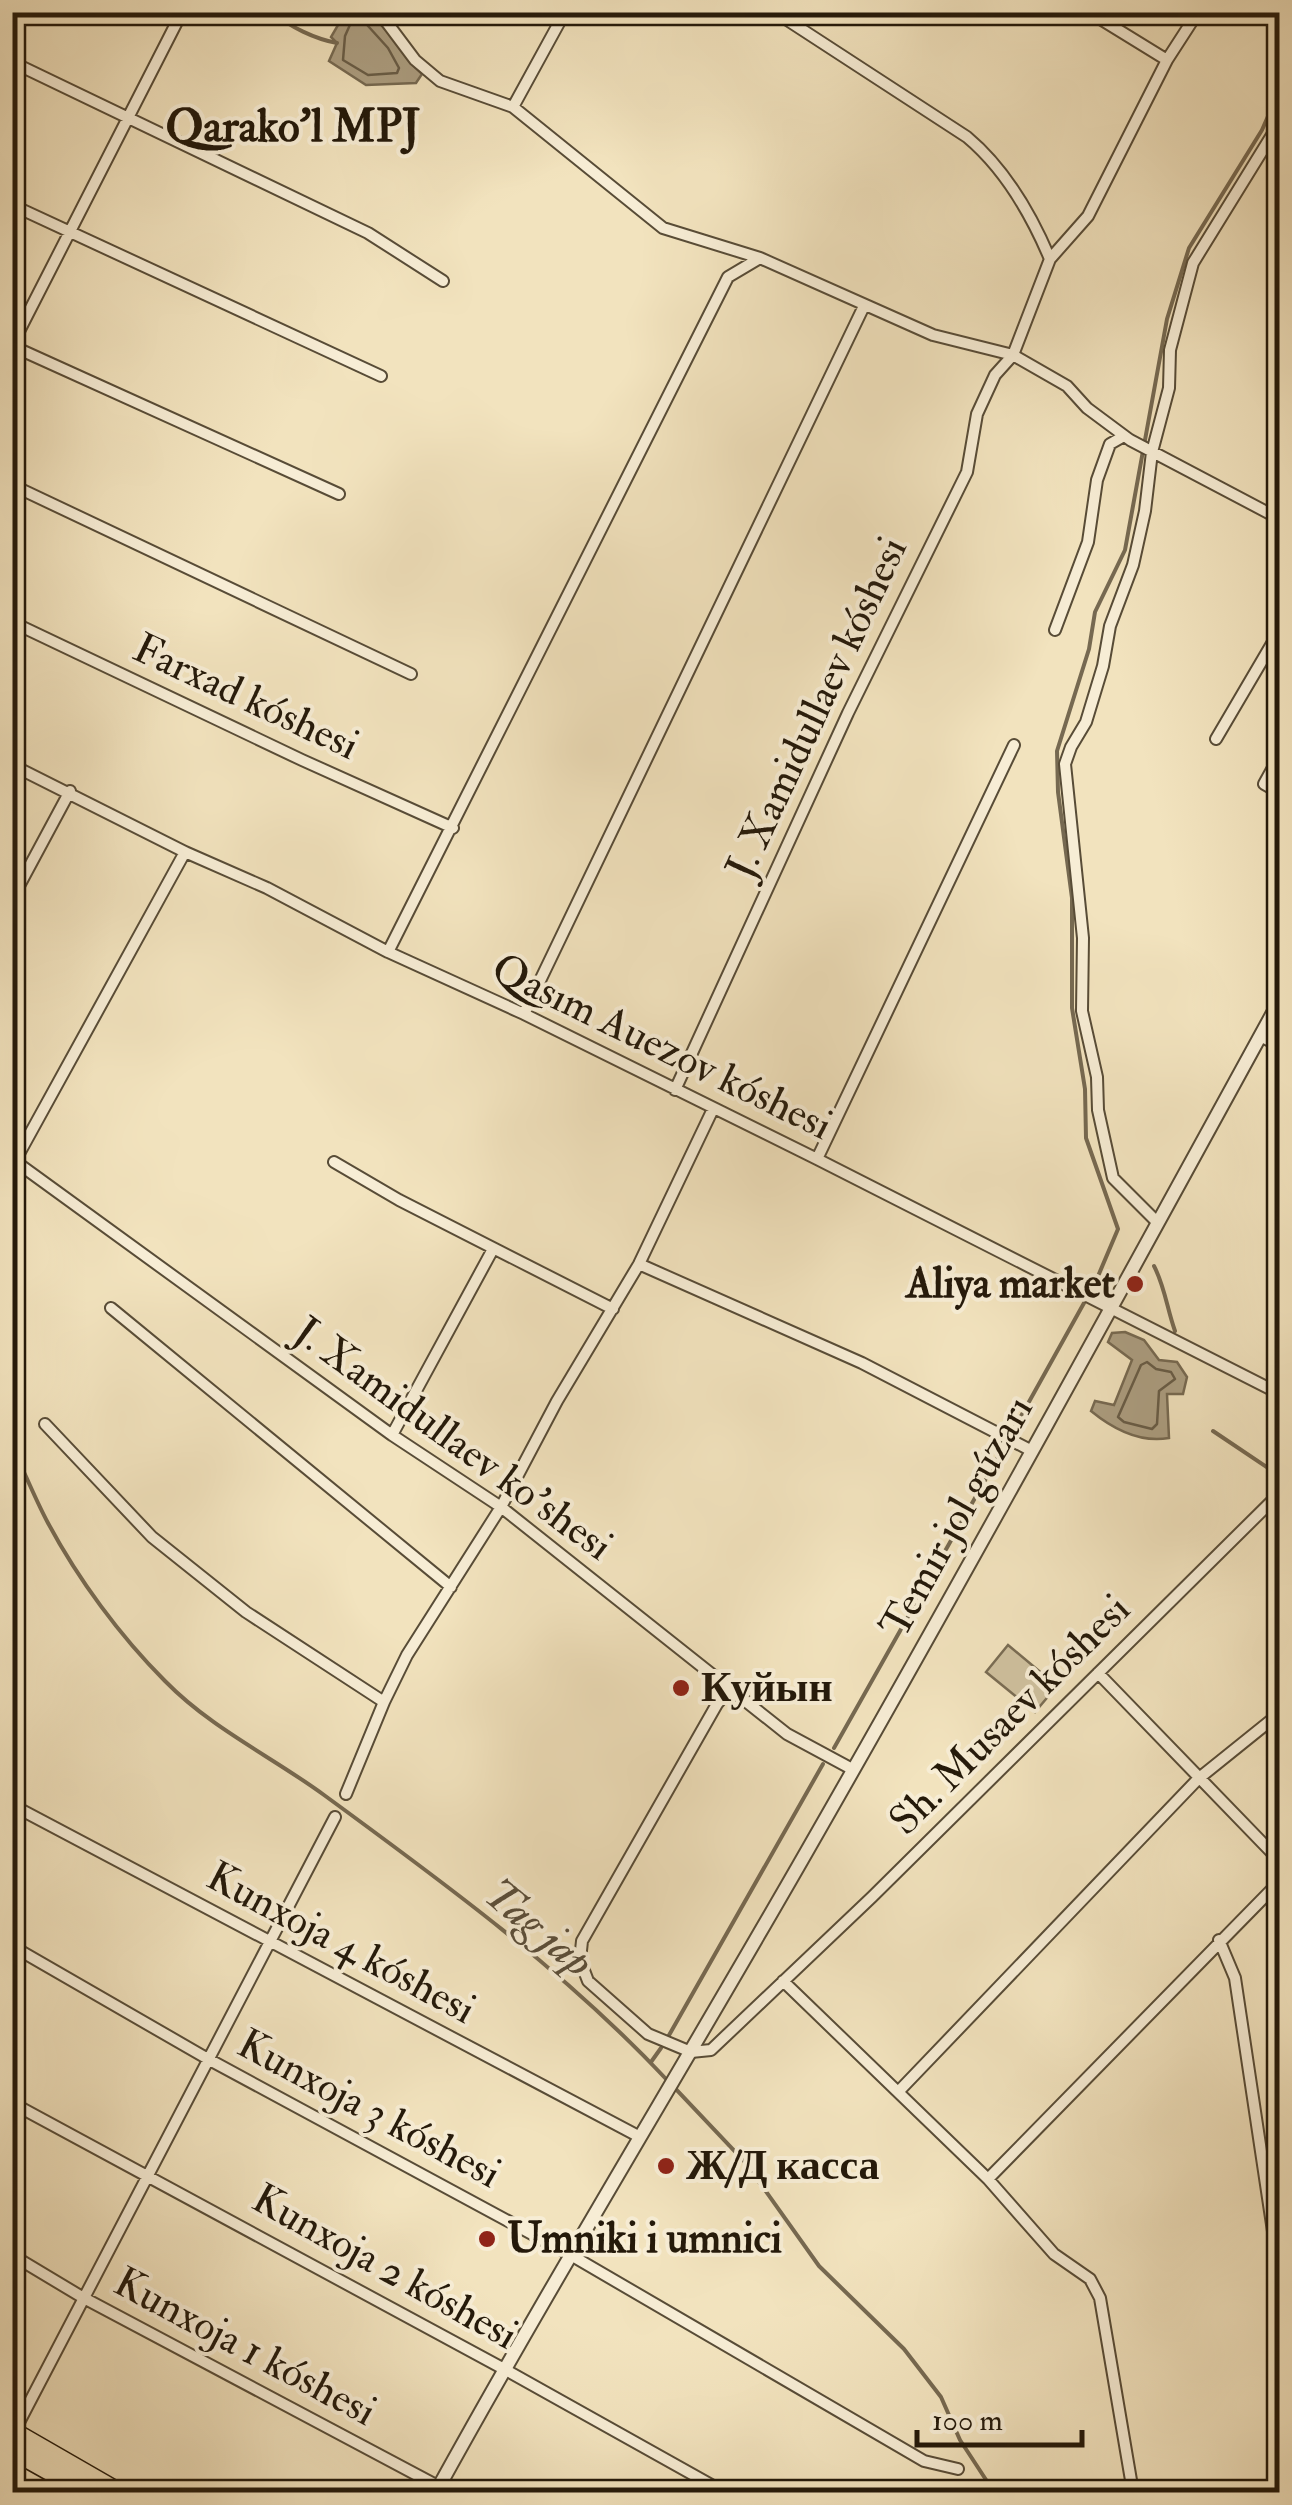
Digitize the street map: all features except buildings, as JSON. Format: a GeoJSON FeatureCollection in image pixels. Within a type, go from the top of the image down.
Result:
{"type":"FeatureCollection","features":[{"type":"Feature","properties":{"kind":"main road"},"geometry":{"type":"LineString","coordinates":[[13,2438],[64,2487],[88,2492]]}},
{"type":"Feature","properties":{"kind":"main road"},"geometry":{"type":"LineString","coordinates":[[13,2438],[118,2492]]}},
{"type":"Feature","properties":{"kind":"street"},"geometry":{"type":"LineString","coordinates":[[182,12],[12,345],[339,494]]}},
{"type":"Feature","properties":{"kind":"street"},"geometry":{"type":"LineString","coordinates":[[379,12],[415,60],[440,81],[513,107],[662,228],[760,258],[932,335],[1014,355],[1066,386],[1127,438],[1280,519]]}},
{"type":"Feature","properties":{"kind":"street"},"geometry":{"type":"LineString","coordinates":[[513,107],[564,12]]}},
{"type":"Feature","properties":{"kind":"street"},"geometry":{"type":"LineString","coordinates":[[775,12],[989,155],[1022,204],[1050,259],[1088,216],[1166,60],[1198,12]]}},
{"type":"Feature","properties":{"kind":"street"},"geometry":{"type":"LineString","coordinates":[[1089,12],[1166,60]]}},
{"type":"Feature","properties":{"kind":"street"},"geometry":{"type":"LineString","coordinates":[[12,62],[368,233],[443,281]]}},
{"type":"Feature","properties":{"kind":"street"},"geometry":{"type":"LineString","coordinates":[[1158,1222],[1113,1178],[1098,1110],[1097,1077],[1082,1011],[1083,938],[1065,764],[1070,747],[1086,722],[1110,626],[1133,565],[1152,452],[1168,388],[1170,350],[1193,263],[1280,122]]}},
{"type":"Feature","properties":{"kind":"street"},"geometry":{"type":"LineString","coordinates":[[12,205],[382,376]]}},
{"type":"Feature","properties":{"kind":"street"},"geometry":{"type":"LineString","coordinates":[[388,952],[728,277],[760,258]]}},
{"type":"Feature","properties":{"kind":"street","name":"J. Xamidullaev kóshesi"},"geometry":{"type":"LineString","coordinates":[[675,1090],[848,713],[968,472],[983,401],[995,375],[1014,355],[1050,259]]}},
{"type":"Feature","properties":{"kind":"street"},"geometry":{"type":"LineString","coordinates":[[524,1014],[864,306]]}},
{"type":"Feature","properties":{"kind":"street"},"geometry":{"type":"LineString","coordinates":[[1055,630],[1088,542],[1097,480],[1110,444],[1127,438]]}},
{"type":"Feature","properties":{"kind":"street"},"geometry":{"type":"LineString","coordinates":[[12,485],[411,674]]}},
{"type":"Feature","properties":{"kind":"street","name":"Farxad kóshesi"},"geometry":{"type":"LineString","coordinates":[[12,622],[453,828]]}},
{"type":"Feature","properties":{"kind":"street"},"geometry":{"type":"LineString","coordinates":[[1216,739],[1280,630]]}},
{"type":"Feature","properties":{"kind":"street"},"geometry":{"type":"LineString","coordinates":[[817,1159],[1014,745]]}},
{"type":"Feature","properties":{"kind":"street"},"geometry":{"type":"LineString","coordinates":[[1280,755],[1264,784],[1280,792]]}},
{"type":"Feature","properties":{"kind":"street","name":"Qasım Auezov kóshesi"},"geometry":{"type":"LineString","coordinates":[[12,765],[817,1159],[1280,1394]]}},
{"type":"Feature","properties":{"kind":"street"},"geometry":{"type":"LineString","coordinates":[[12,899],[70,791]]}},
{"type":"Feature","properties":{"kind":"street"},"geometry":{"type":"LineString","coordinates":[[14,1160],[185,852]]}},
{"type":"Feature","properties":{"kind":"street","name":"Temir jol gúzarı"},"geometry":{"type":"LineString","coordinates":[[640,2137],[1032,1451],[1280,1000]]}},
{"type":"Feature","properties":{"kind":"street"},"geometry":{"type":"LineString","coordinates":[[1260,1036],[1280,1046]]}},
{"type":"Feature","properties":{"kind":"street"},"geometry":{"type":"LineString","coordinates":[[346,1794],[408,1655],[501,1507],[557,1401],[640,1264],[713,1109]]}},
{"type":"Feature","properties":{"kind":"street","name":"J. Xamidullaev ko'shesi"},"geometry":{"type":"LineString","coordinates":[[14,1160],[392,1434],[501,1507],[787,1734],[852,1769]]}},
{"type":"Feature","properties":{"kind":"street"},"geometry":{"type":"LineString","coordinates":[[334,1162],[612,1309]]}},
{"type":"Feature","properties":{"kind":"street"},"geometry":{"type":"LineString","coordinates":[[392,1434],[493,1249]]}},
{"type":"Feature","properties":{"kind":"street"},"geometry":{"type":"LineString","coordinates":[[640,1264],[862,1363],[1032,1451]]}},
{"type":"Feature","properties":{"kind":"street"},"geometry":{"type":"LineString","coordinates":[[111,1308],[451,1587]]}},
{"type":"Feature","properties":{"kind":"street"},"geometry":{"type":"LineString","coordinates":[[45,1424],[152,1537],[246,1612],[384,1702]]}},
{"type":"Feature","properties":{"kind":"street","name":"Sh. Musaev kóshesi"},"geometry":{"type":"LineString","coordinates":[[688,2057],[710,2050],[784,1981],[1280,1493]]}},
{"type":"Feature","properties":{"kind":"street"},"geometry":{"type":"LineString","coordinates":[[1098,1674],[1280,1862]]}},
{"type":"Feature","properties":{"kind":"street"},"geometry":{"type":"LineString","coordinates":[[688,2057],[648,2034],[588,1981],[580,1960],[582,1942],[716,1704],[730,1689]]}},
{"type":"Feature","properties":{"kind":"street"},"geometry":{"type":"LineString","coordinates":[[899,2091],[1198,1779],[1280,1713]]}},
{"type":"Feature","properties":{"kind":"street","name":"Kunxoja 4 kóshesi"},"geometry":{"type":"LineString","coordinates":[[12,1804],[640,2137]]}},
{"type":"Feature","properties":{"kind":"street"},"geometry":{"type":"LineString","coordinates":[[13,2438],[82,2297],[335,1817]]}},
{"type":"Feature","properties":{"kind":"street"},"geometry":{"type":"LineString","coordinates":[[988,2179],[1280,1880]]}},
{"type":"Feature","properties":{"kind":"street"},"geometry":{"type":"LineString","coordinates":[[1219,1940],[1235,1978],[1280,2278]]}},
{"type":"Feature","properties":{"kind":"street","name":"Kunxoja 3 kóshesi"},"geometry":{"type":"LineString","coordinates":[[12,1946],[208,2059],[569,2254],[924,2461],[958,2470]]}},
{"type":"Feature","properties":{"kind":"street"},"geometry":{"type":"LineString","coordinates":[[784,1981],[988,2179],[1054,2254],[1090,2279],[1100,2298],[1134,2492]]}},
{"type":"Feature","properties":{"kind":"street","name":"Kunxoja 2 kóshesi"},"geometry":{"type":"LineString","coordinates":[[12,2103],[724,2492]]}},
{"type":"Feature","properties":{"kind":"street"},"geometry":{"type":"LineString","coordinates":[[441,2491],[504,2369],[640,2137]]}},
{"type":"Feature","properties":{"kind":"street","name":"Kunxoja 1 kóshesi"},"geometry":{"type":"LineString","coordinates":[[12,2255],[82,2297],[441,2491]]}},
{"type":"Feature","properties":{"kind":"shaded area"},"geometry":{"type":"Polygon","coordinates":[[[1008,1645],[1057,1686],[1035,1712],[986,1672],[1008,1645]]]}},
{"type":"Feature","properties":{"kind":"water"},"geometry":{"type":"Polygon","coordinates":[[[345,13],[360,14],[381,25],[422,74],[416,83],[366,85],[329,61],[337,43],[331,37],[345,13]]]}},
{"type":"Feature","properties":{"kind":"water"},"geometry":{"type":"Polygon","coordinates":[[[1125,1332],[1144,1340],[1159,1360],[1177,1362],[1187,1377],[1183,1394],[1167,1394],[1169,1438],[1128,1433],[1091,1411],[1095,1401],[1114,1405],[1132,1360],[1108,1342],[1112,1333],[1125,1332]]]}},
{"type":"Feature","properties":{"kind":"waterway"},"geometry":{"type":"LineString","coordinates":[[272,12],[303,32],[337,43]]}},
{"type":"Feature","properties":{"kind":"waterway"},"geometry":{"type":"LineString","coordinates":[[1093,1288],[1118,1229],[1086,1138],[1085,1089],[1072,1008],[1072,898],[1058,792],[1057,751],[1089,649],[1095,612],[1125,550],[1167,319],[1189,248],[1262,130],[1280,89]]}},
{"type":"Feature","properties":{"kind":"waterway"},"geometry":{"type":"LineString","coordinates":[[1154,1266],[1175,1331]]}},
{"type":"Feature","properties":{"kind":"waterway"},"geometry":{"type":"LineString","coordinates":[[1011,1434],[1084,1303]]}},
{"type":"Feature","properties":{"kind":"waterway"},"geometry":{"type":"LineString","coordinates":[[1213,1431],[1280,1476]]}},
{"type":"Feature","properties":{"kind":"waterway"},"geometry":{"type":"LineString","coordinates":[[834,1748],[1006,1443]]}},
{"type":"Feature","properties":{"kind":"waterway","name":"Tag jap"},"geometry":{"type":"LineString","coordinates":[[12,1448],[43,1514],[73,1565],[116,1626],[165,1681],[202,1714],[324,1795],[502,1930],[588,2002],[667,2080]]}},
{"type":"Feature","properties":{"kind":"waterway"},"geometry":{"type":"LineString","coordinates":[[668,2037],[823,1764]]}},
{"type":"Feature","properties":{"kind":"waterway"},"geometry":{"type":"LineString","coordinates":[[651,2062],[661,2048]]}},
{"type":"Feature","properties":{"kind":"waterway","name":"Tag jap"},"geometry":{"type":"LineString","coordinates":[[674,2087],[745,2162],[819,2266],[904,2349],[941,2397],[960,2440],[994,2492]]}},
{"type":"Feature","properties":{"kind":"place","name":"Aliya market"},"geometry":{"type":"Point","coordinates":[1135,1284]}},
{"type":"Feature","properties":{"kind":"place","name":"Куйын"},"geometry":{"type":"Point","coordinates":[681,1688]}},
{"type":"Feature","properties":{"kind":"place","name":"Ж/Д касса"},"geometry":{"type":"Point","coordinates":[666,2166]}},
{"type":"Feature","properties":{"kind":"place","name":"Umniki i umnici"},"geometry":{"type":"Point","coordinates":[487,2239]}},
{"type":"Feature","properties":{"kind":"district","name":"Qarako'l MPJ"},"geometry":{"type":"Point","coordinates":[293,127]}}]}
